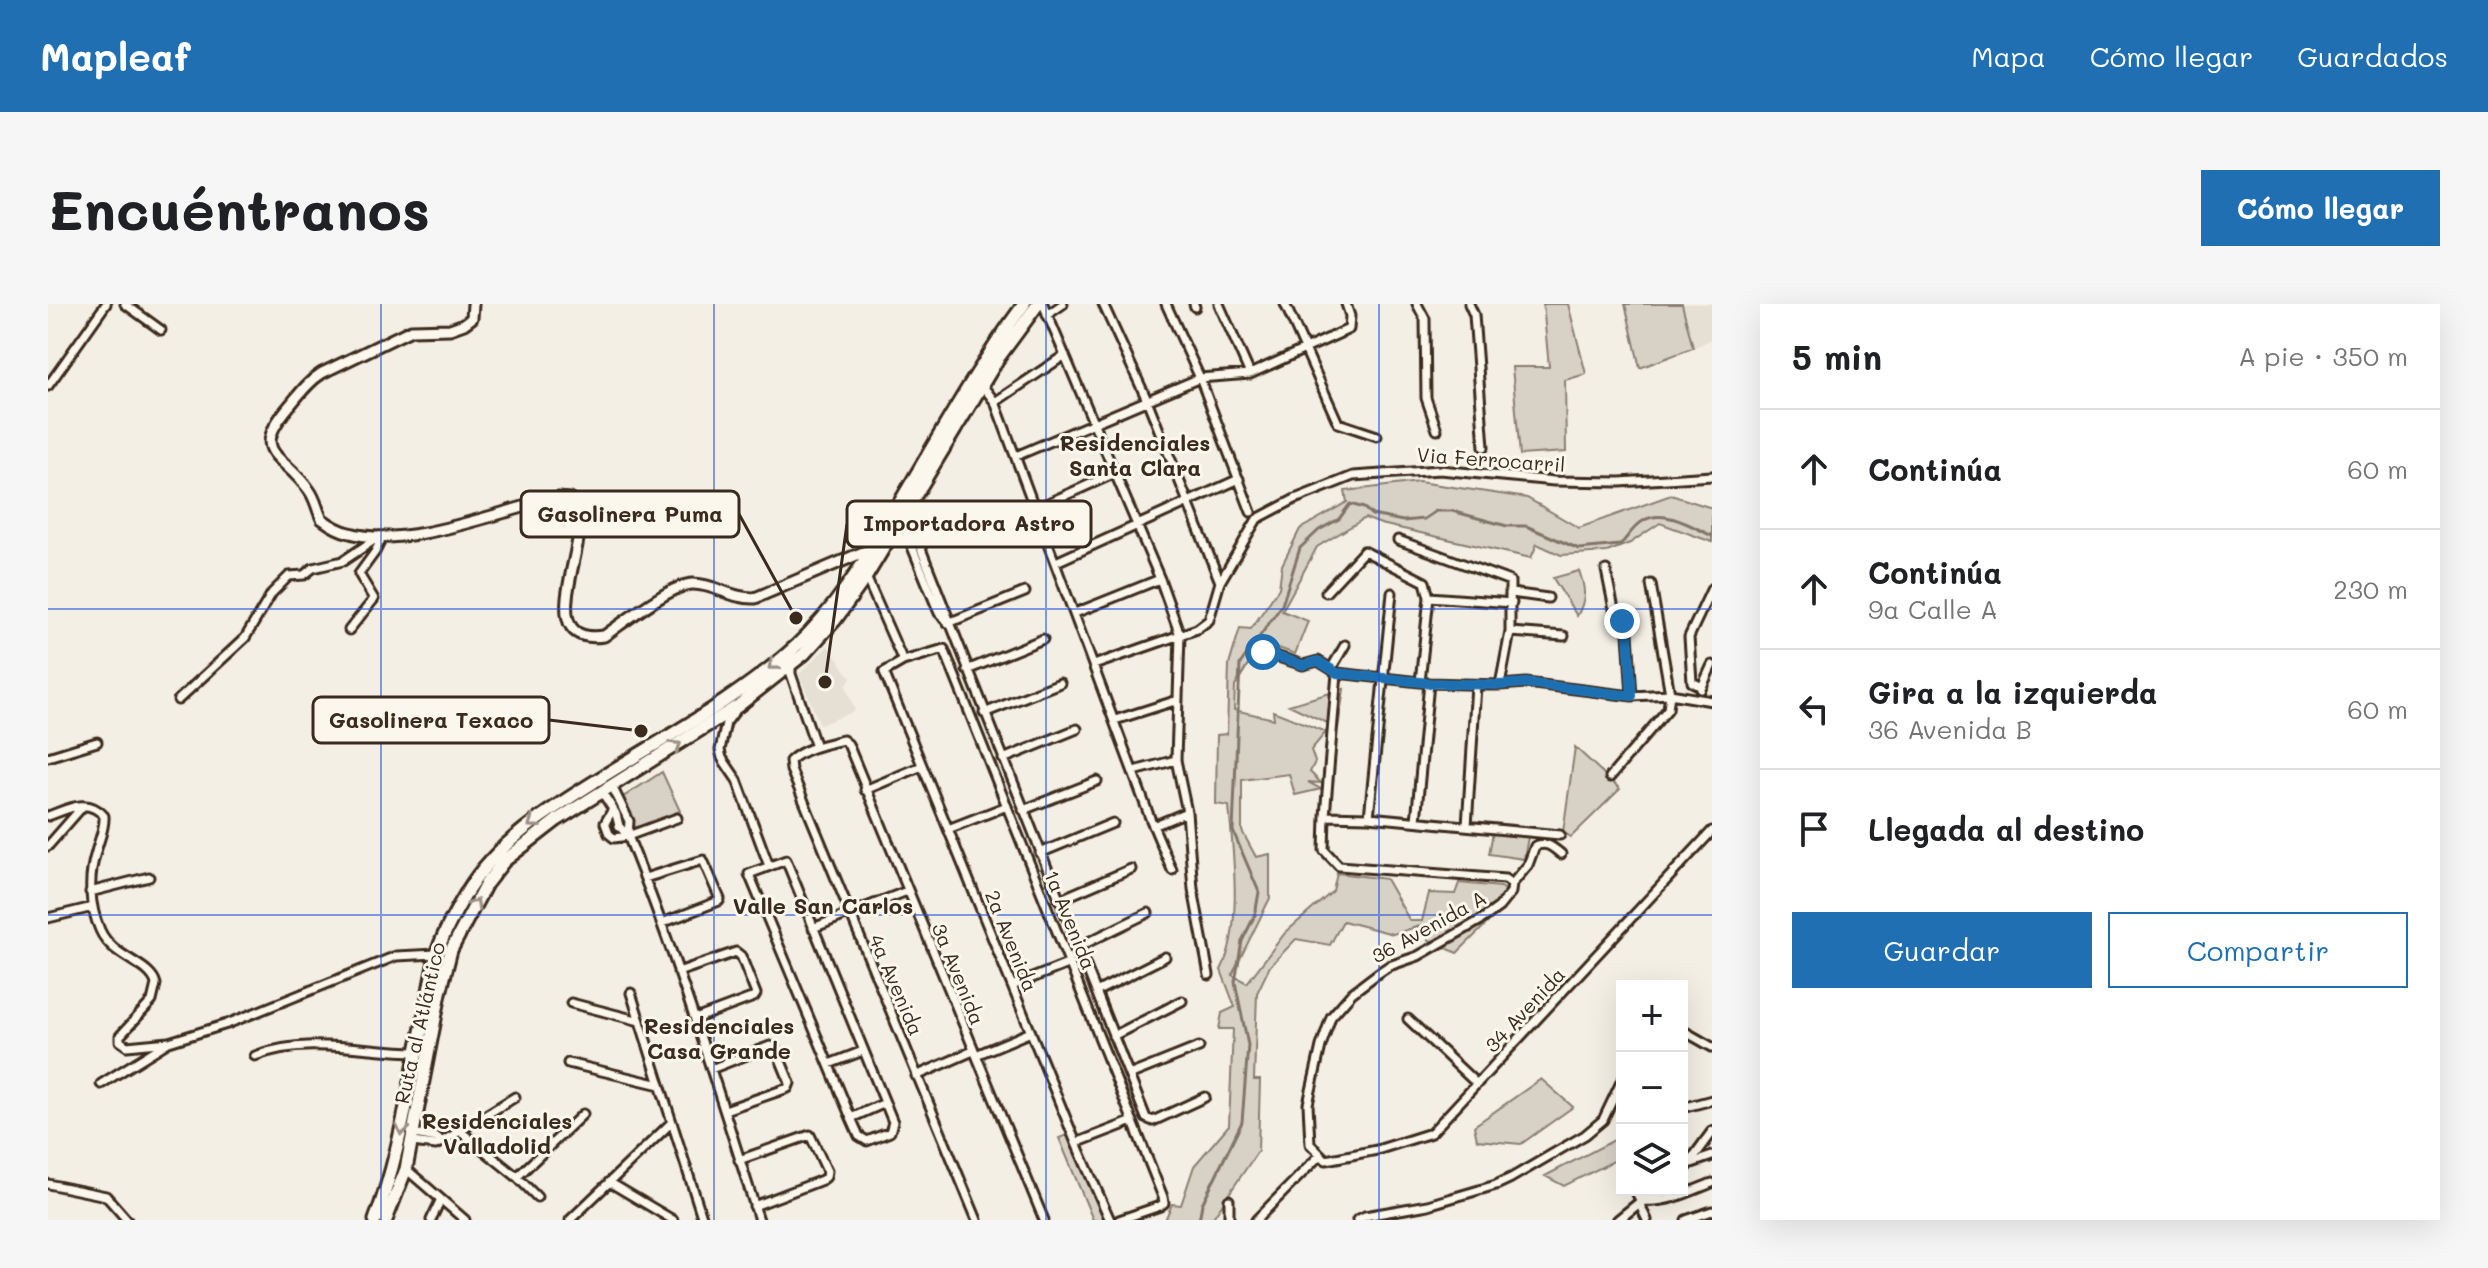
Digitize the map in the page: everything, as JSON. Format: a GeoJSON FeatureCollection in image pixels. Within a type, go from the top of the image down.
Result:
{"type":"FeatureCollection","features":[{"type":"Feature","properties":{"kind":"highway","name":"Ruta al Atlántico"},"geometry":{"type":"LineString","coordinates":[[375,1220],[388,1188],[401,1136],[437,954],[470,886],[519,833],[753,680],[796,646],[842,594],[873,548],[1024,304]]}},
{"type":"Feature","properties":{"kind":"highway","name":"Ruta al Atlántico"},"geometry":{"type":"LineString","coordinates":[[386,1220],[406,1169],[451,950],[472,908],[504,861],[557,820],[738,706],[791,666],[835,620],[866,577],[999,357],[1040,304]]}},
{"type":"Feature","properties":{"kind":"highway"},"geometry":{"type":"LineString","coordinates":[[626,761],[626,770],[631,775]]}},
{"type":"Feature","properties":{"kind":"main road"},"geometry":{"type":"LineString","coordinates":[[473,304],[472,318],[464,324],[439,331],[411,330],[322,373],[313,379],[270,431],[269,443],[274,452],[309,489],[322,519],[350,533],[381,536],[413,534],[481,521],[558,498],[570,499],[579,504],[582,513],[565,609],[573,629],[593,637],[604,636],[677,588],[693,584],[740,599],[755,598],[873,548]]}},
{"type":"Feature","properties":{"kind":"street"},"geometry":{"type":"LineString","coordinates":[[48,386],[106,304]]}},
{"type":"Feature","properties":{"kind":"street"},"geometry":{"type":"LineString","coordinates":[[125,304],[161,330]]}},
{"type":"Feature","properties":{"kind":"street"},"geometry":{"type":"LineString","coordinates":[[1040,304],[1065,355],[1160,579],[1180,635],[1176,760],[1187,812],[1193,889],[1209,975]]}},
{"type":"Feature","properties":{"kind":"street"},"geometry":{"type":"LineString","coordinates":[[1047,315],[1063,304]]}},
{"type":"Feature","properties":{"kind":"street"},"geometry":{"type":"LineString","coordinates":[[1103,304],[1147,400],[1220,582]]}},
{"type":"Feature","properties":{"kind":"street"},"geometry":{"type":"LineString","coordinates":[[1166,304],[1200,378],[1251,512]]}},
{"type":"Feature","properties":{"kind":"street"},"geometry":{"type":"LineString","coordinates":[[1285,304],[1338,423],[1377,436]]}},
{"type":"Feature","properties":{"kind":"street"},"geometry":{"type":"LineString","coordinates":[[1016,456],[1200,378],[1250,374],[1349,329],[1350,316],[1346,304]]}},
{"type":"Feature","properties":{"kind":"street"},"geometry":{"type":"LineString","coordinates":[[1417,304],[1425,319],[1426,398],[1437,430]]}},
{"type":"Feature","properties":{"kind":"street"},"geometry":{"type":"LineString","coordinates":[[1469,304],[1474,315],[1484,447]]}},
{"type":"Feature","properties":{"kind":"street"},"geometry":{"type":"LineString","coordinates":[[1222,305],[1250,374]]}},
{"type":"Feature","properties":{"kind":"street"},"geometry":{"type":"LineString","coordinates":[[995,402],[1065,355]]}},
{"type":"Feature","properties":{"kind":"street"},"geometry":{"type":"LineString","coordinates":[[982,385],[995,402],[1172,870]]}},
{"type":"Feature","properties":{"kind":"street","name":"Via Ferrocarril"},"geometry":{"type":"LineString","coordinates":[[1094,665],[1197,629],[1209,620],[1220,582],[1257,519],[1295,499],[1353,476],[1440,470],[1554,481],[1620,482],[1712,476]]}},
{"type":"Feature","properties":{"kind":"street"},"geometry":{"type":"LineString","coordinates":[[1035,509],[1115,473]]}},
{"type":"Feature","properties":{"kind":"street"},"geometry":{"type":"LineString","coordinates":[[1056,562],[1239,479]]}},
{"type":"Feature","properties":{"kind":"street"},"geometry":{"type":"LineString","coordinates":[[904,515],[939,613],[948,623],[1146,1118],[1150,1121],[1205,1097]]}},
{"type":"Feature","properties":{"kind":"street"},"geometry":{"type":"LineString","coordinates":[[349,630],[373,602],[373,593],[359,574],[375,552],[381,536]]}},
{"type":"Feature","properties":{"kind":"street"},"geometry":{"type":"LineString","coordinates":[[178,700],[245,638],[272,593],[289,576],[304,575],[313,568],[343,561],[381,536]]}},
{"type":"Feature","properties":{"kind":"street"},"geometry":{"type":"LineString","coordinates":[[1398,540],[1509,580],[1512,603],[1510,632],[1500,685]]}},
{"type":"Feature","properties":{"kind":"street"},"geometry":{"type":"LineString","coordinates":[[1326,592],[1364,551],[1426,583],[1429,597],[1416,821]]}},
{"type":"Feature","properties":{"kind":"street"},"geometry":{"type":"LineString","coordinates":[[1606,570],[1615,614],[1628,633],[1632,696]]}},
{"type":"Feature","properties":{"kind":"street"},"geometry":{"type":"LineString","coordinates":[[866,577],[903,661]]}},
{"type":"Feature","properties":{"kind":"street"},"geometry":{"type":"LineString","coordinates":[[1075,613],[1160,579]]}},
{"type":"Feature","properties":{"kind":"street"},"geometry":{"type":"LineString","coordinates":[[1610,777],[1668,709],[1670,694],[1651,584]]}},
{"type":"Feature","properties":{"kind":"street"},"geometry":{"type":"LineString","coordinates":[[1702,687],[1692,682],[1687,645],[1712,588]]}},
{"type":"Feature","properties":{"kind":"street"},"geometry":{"type":"LineString","coordinates":[[948,623],[1025,592]]}},
{"type":"Feature","properties":{"kind":"street"},"geometry":{"type":"LineString","coordinates":[[1369,817],[1392,593]]}},
{"type":"Feature","properties":{"kind":"street"},"geometry":{"type":"LineString","coordinates":[[1511,593],[1548,598]]}},
{"type":"Feature","properties":{"kind":"street"},"geometry":{"type":"LineString","coordinates":[[1429,597],[1512,603]]}},
{"type":"Feature","properties":{"kind":"street"},"geometry":{"type":"LineString","coordinates":[[1510,632],[1564,636]]}},
{"type":"Feature","properties":{"kind":"street"},"geometry":{"type":"LineString","coordinates":[[967,670],[1043,639]]}},
{"type":"Feature","properties":{"kind":"street"},"geometry":{"type":"LineString","coordinates":[[1345,645],[1334,671],[1323,826],[1324,850],[1330,859],[1339,866],[1505,879],[1512,884]]}},
{"type":"Feature","properties":{"kind":"street","name":"1a Avenida"},"geometry":{"type":"LineString","coordinates":[[903,661],[944,649],[1133,1121],[1164,1203],[1119,1220]]}},
{"type":"Feature","properties":{"kind":"street"},"geometry":{"type":"LineString","coordinates":[[1263,652],[1303,665],[1318,661],[1334,671],[1384,678],[1476,685],[1526,683],[1632,696],[1670,694],[1712,701]]}},
{"type":"Feature","properties":{"kind":"street","name":"2a Avenida"},"geometry":{"type":"LineString","coordinates":[[903,661],[884,672],[1110,1220]]}},
{"type":"Feature","properties":{"kind":"street"},"geometry":{"type":"LineString","coordinates":[[1698,698],[1712,665]]}},
{"type":"Feature","properties":{"kind":"street"},"geometry":{"type":"LineString","coordinates":[[791,666],[816,747]]}},
{"type":"Feature","properties":{"kind":"street"},"geometry":{"type":"LineString","coordinates":[[984,713],[1060,683]]}},
{"type":"Feature","properties":{"kind":"street"},"geometry":{"type":"LineString","coordinates":[[1467,826],[1476,685]]}},
{"type":"Feature","properties":{"kind":"street"},"geometry":{"type":"LineString","coordinates":[[1115,720],[1178,700]]}},
{"type":"Feature","properties":{"kind":"street"},"geometry":{"type":"LineString","coordinates":[[738,706],[726,723],[720,750],[737,780],[769,866]]}},
{"type":"Feature","properties":{"kind":"street"},"geometry":{"type":"LineString","coordinates":[[1003,759],[1077,729]]}},
{"type":"Feature","properties":{"kind":"street","name":"3a Avenida"},"geometry":{"type":"LineString","coordinates":[[816,747],[843,740],[848,744],[1044,1220]]}},
{"type":"Feature","properties":{"kind":"street"},"geometry":{"type":"LineString","coordinates":[[48,757],[97,742]]}},
{"type":"Feature","properties":{"kind":"street","name":"4a Avenida"},"geometry":{"type":"LineString","coordinates":[[816,747],[790,761],[791,770],[977,1220]]}},
{"type":"Feature","properties":{"kind":"street"},"geometry":{"type":"LineString","coordinates":[[1134,771],[1176,760]]}},
{"type":"Feature","properties":{"kind":"street"},"geometry":{"type":"LineString","coordinates":[[865,790],[922,766]]}},
{"type":"Feature","properties":{"kind":"street"},"geometry":{"type":"LineString","coordinates":[[1023,810],[1097,781]]}},
{"type":"Feature","properties":{"kind":"street"},"geometry":{"type":"LineString","coordinates":[[607,789],[617,811],[619,826],[628,836],[662,923],[759,1220]]}},
{"type":"Feature","properties":{"kind":"street"},"geometry":{"type":"LineString","coordinates":[[48,816],[84,804],[102,813],[104,819],[91,866],[93,907],[106,941],[123,957],[149,971],[156,984],[152,1001],[121,1034],[120,1041],[129,1047],[169,1042],[227,1024],[396,956],[437,954]]}},
{"type":"Feature","properties":{"kind":"street"},"geometry":{"type":"LineString","coordinates":[[48,846],[84,804]]}},
{"type":"Feature","properties":{"kind":"street"},"geometry":{"type":"LineString","coordinates":[[948,829],[1007,806]]}},
{"type":"Feature","properties":{"kind":"street"},"geometry":{"type":"LineString","coordinates":[[617,811],[607,816],[606,829],[614,838],[677,818]]}},
{"type":"Feature","properties":{"kind":"street"},"geometry":{"type":"LineString","coordinates":[[1153,826],[1187,812]]}},
{"type":"Feature","properties":{"kind":"street"},"geometry":{"type":"LineString","coordinates":[[1325,816],[1369,817],[1560,835]]}},
{"type":"Feature","properties":{"kind":"street"},"geometry":{"type":"LineString","coordinates":[[1040,853],[1113,823]]}},
{"type":"Feature","properties":{"kind":"street","name":"34 Avenida"},"geometry":{"type":"LineString","coordinates":[[1320,1155],[1331,1160],[1426,1136],[1712,831]]}},
{"type":"Feature","properties":{"kind":"street","name":"36 Avenida A"},"geometry":{"type":"LineString","coordinates":[[1320,1155],[1310,1144],[1308,1104],[1331,1017],[1352,993],[1389,966],[1418,956],[1499,907],[1528,865],[1535,846],[1541,843],[1550,845],[1561,854]]}},
{"type":"Feature","properties":{"kind":"street"},"geometry":{"type":"LineString","coordinates":[[645,878],[703,860],[720,899],[662,923]]}},
{"type":"Feature","properties":{"kind":"street"},"geometry":{"type":"LineString","coordinates":[[786,860],[885,1103],[893,1128],[890,1132],[867,1141],[851,1118],[749,874],[769,866],[786,860]]}},
{"type":"Feature","properties":{"kind":"street"},"geometry":{"type":"LineString","coordinates":[[1059,900],[1131,869]]}},
{"type":"Feature","properties":{"kind":"street"},"geometry":{"type":"LineString","coordinates":[[90,892],[149,877]]}},
{"type":"Feature","properties":{"kind":"street"},"geometry":{"type":"LineString","coordinates":[[813,928],[907,891]]}},
{"type":"Feature","properties":{"kind":"street"},"geometry":{"type":"LineString","coordinates":[[48,918],[93,907]]}},
{"type":"Feature","properties":{"kind":"street"},"geometry":{"type":"LineString","coordinates":[[1078,947],[1148,913]]}},
{"type":"Feature","properties":{"kind":"street"},"geometry":{"type":"LineString","coordinates":[[678,972],[740,953],[756,994],[695,1019]]}},
{"type":"Feature","properties":{"kind":"street"},"geometry":{"type":"LineString","coordinates":[[1096,992],[1165,957]]}},
{"type":"Feature","properties":{"kind":"street"},"geometry":{"type":"LineString","coordinates":[[1012,986],[1070,963]]}},
{"type":"Feature","properties":{"kind":"street"},"geometry":{"type":"LineString","coordinates":[[631,993],[703,1220]]}},
{"type":"Feature","properties":{"kind":"street"},"geometry":{"type":"LineString","coordinates":[[1113,1036],[1182,1001]]}},
{"type":"Feature","properties":{"kind":"street"},"geometry":{"type":"LineString","coordinates":[[571,1003],[640,1021]]}},
{"type":"Feature","properties":{"kind":"street"},"geometry":{"type":"LineString","coordinates":[[1408,1019],[1477,1084]]}},
{"type":"Feature","properties":{"kind":"street"},"geometry":{"type":"LineString","coordinates":[[916,1076],[1031,1032]]}},
{"type":"Feature","properties":{"kind":"street"},"geometry":{"type":"LineString","coordinates":[[1688,1033],[1712,1047]]}},
{"type":"Feature","properties":{"kind":"street"},"geometry":{"type":"LineString","coordinates":[[101,1084],[169,1042]]}},
{"type":"Feature","properties":{"kind":"street"},"geometry":{"type":"LineString","coordinates":[[255,1056],[279,1048],[299,1046],[417,1052]]}},
{"type":"Feature","properties":{"kind":"street"},"geometry":{"type":"LineString","coordinates":[[711,1069],[770,1046],[776,1049],[790,1083],[788,1088],[725,1110]]}},
{"type":"Feature","properties":{"kind":"street"},"geometry":{"type":"LineString","coordinates":[[1129,1075],[1199,1047]]}},
{"type":"Feature","properties":{"kind":"street"},"geometry":{"type":"LineString","coordinates":[[829,1064],[863,1051]]}},
{"type":"Feature","properties":{"kind":"street"},"geometry":{"type":"LineString","coordinates":[[568,1063],[660,1085]]}},
{"type":"Feature","properties":{"kind":"street"},"geometry":{"type":"LineString","coordinates":[[1357,1220],[1428,1205],[1511,1178],[1585,1135],[1603,1120],[1616,1093]]}},
{"type":"Feature","properties":{"kind":"street"},"geometry":{"type":"LineString","coordinates":[[413,1138],[436,1145],[515,1097]]}},
{"type":"Feature","properties":{"kind":"street"},"geometry":{"type":"LineString","coordinates":[[1688,1106],[1712,1100]]}},
{"type":"Feature","properties":{"kind":"street"},"geometry":{"type":"LineString","coordinates":[[851,1118],[885,1103]]}},
{"type":"Feature","properties":{"kind":"street"},"geometry":{"type":"LineString","coordinates":[[517,1177],[583,1114]]}},
{"type":"Feature","properties":{"kind":"street"},"geometry":{"type":"LineString","coordinates":[[1076,1143],[1133,1121]]}},
{"type":"Feature","properties":{"kind":"street"},"geometry":{"type":"LineString","coordinates":[[570,1220],[671,1123]]}},
{"type":"Feature","properties":{"kind":"street"},"geometry":{"type":"LineString","coordinates":[[460,1131],[537,1197]]}},
{"type":"Feature","properties":{"kind":"street"},"geometry":{"type":"LineString","coordinates":[[1689,1164],[1712,1132]]}},
{"type":"Feature","properties":{"kind":"street"},"geometry":{"type":"LineString","coordinates":[[739,1160],[810,1135],[827,1171],[822,1180],[754,1206]]}},
{"type":"Feature","properties":{"kind":"street"},"geometry":{"type":"LineString","coordinates":[[1256,1220],[1320,1155]]}},
{"type":"Feature","properties":{"kind":"street"},"geometry":{"type":"LineString","coordinates":[[1689,1164],[1712,1156]]}},
{"type":"Feature","properties":{"kind":"street"},"geometry":{"type":"LineString","coordinates":[[406,1169],[465,1220]]}},
{"type":"Feature","properties":{"kind":"street"},"geometry":{"type":"LineString","coordinates":[[609,1182],[673,1220]]}},
{"type":"Feature","properties":{"kind":"street"},"geometry":{"type":"LineString","coordinates":[[1641,1202],[1677,1196],[1712,1183]]}},
{"type":"Feature","properties":{"kind":"street"},"geometry":{"type":"LineString","coordinates":[[48,1184],[106,1196],[127,1220]]}},
{"type":"Feature","properties":{"kind":"street"},"geometry":{"type":"LineString","coordinates":[[1638,1196],[1647,1220]]}},
{"type":"Feature","properties":{"kind":"street"},"geometry":{"type":"LineString","coordinates":[[1618,1220],[1654,1196]]}},
{"type":"Feature","properties":{"kind":"street"},"geometry":{"type":"LineString","coordinates":[[1229,1200],[1229,1220]]}},
{"type":"Feature","properties":{"kind":"street"},"geometry":{"type":"LineString","coordinates":[[431,1220],[440,1201]]}},
{"type":"Feature","properties":{"kind":"street"},"geometry":{"type":"LineString","coordinates":[[1686,1220],[1712,1211]]}},
{"type":"Feature","properties":{"kind":"shaded area"},"geometry":{"type":"Polygon","coordinates":[[[1543,304],[1568,304],[1586,374],[1565,380],[1566,452],[1520,455],[1512,367],[1549,367],[1543,304]]]}},
{"type":"Feature","properties":{"kind":"shaded area"},"geometry":{"type":"Polygon","coordinates":[[[1625,304],[1682,304],[1693,348],[1640,368],[1625,304]]]}},
{"type":"Feature","properties":{"kind":"shaded area"},"geometry":{"type":"Polygon","coordinates":[[[1682,304],[1712,304],[1712,339],[1693,348],[1682,304]]]}},
{"type":"Feature","properties":{"kind":"shaded area"},"geometry":{"type":"Polygon","coordinates":[[[1419,482],[1527,498],[1579,528],[1671,495],[1712,508],[1712,542],[1660,523],[1630,543],[1607,552],[1561,555],[1537,544],[1531,558],[1365,518],[1317,547],[1282,611],[1308,621],[1295,654],[1262,642],[1235,686],[1234,710],[1274,719],[1273,711],[1326,732],[1311,750],[1315,762],[1310,772],[1321,783],[1308,782],[1321,789],[1295,795],[1289,774],[1242,780],[1242,831],[1256,857],[1270,854],[1270,898],[1232,975],[1247,983],[1285,933],[1333,891],[1337,873],[1386,879],[1410,921],[1422,921],[1429,893],[1455,894],[1459,883],[1501,887],[1515,896],[1457,953],[1429,940],[1420,926],[1393,934],[1343,921],[1330,945],[1296,939],[1270,966],[1257,993],[1254,1080],[1260,1080],[1258,1151],[1212,1219],[1165,1220],[1172,1204],[1181,1205],[1194,1166],[1229,1125],[1233,1029],[1219,1029],[1222,1013],[1235,1007],[1221,970],[1232,933],[1235,890],[1229,806],[1216,804],[1217,735],[1227,734],[1229,665],[1240,628],[1251,629],[1279,588],[1282,565],[1300,529],[1347,502],[1345,491],[1419,482]]]}},
{"type":"Feature","properties":{"kind":"shaded area"},"geometry":{"type":"Polygon","coordinates":[[[1579,571],[1584,594],[1577,616],[1553,578],[1579,571]]]}},
{"type":"Feature","properties":{"kind":"shaded area"},"geometry":{"type":"Polygon","coordinates":[[[828,646],[851,678],[846,686],[855,711],[820,725],[799,674],[828,646]]]}},
{"type":"Feature","properties":{"kind":"shaded area"},"geometry":{"type":"Polygon","coordinates":[[[1344,689],[1338,728],[1289,705],[1344,689]]]}},
{"type":"Feature","properties":{"kind":"shaded area"},"geometry":{"type":"Polygon","coordinates":[[[1575,747],[1620,789],[1571,837],[1563,832],[1575,747]]]}},
{"type":"Feature","properties":{"kind":"shaded area"},"geometry":{"type":"Polygon","coordinates":[[[662,772],[680,811],[627,833],[617,801],[662,772]]]}},
{"type":"Feature","properties":{"kind":"shaded area"},"geometry":{"type":"Polygon","coordinates":[[[1493,832],[1528,837],[1524,859],[1489,854],[1493,832]]]}},
{"type":"Feature","properties":{"kind":"shaded area"},"geometry":{"type":"Polygon","coordinates":[[[1541,1079],[1573,1107],[1521,1144],[1477,1140],[1474,1126],[1541,1079]]]}},
{"type":"Feature","properties":{"kind":"shaded area"},"geometry":{"type":"Polygon","coordinates":[[[1067,1135],[1108,1220],[1093,1220],[1059,1138],[1067,1135]]]}},
{"type":"Feature","properties":{"kind":"shaded area"},"geometry":{"type":"Polygon","coordinates":[[[1616,1139],[1616,1160],[1564,1186],[1545,1176],[1616,1139]]]}},
{"type":"Feature","properties":{"kind":"waterway"},"geometry":{"type":"LineString","coordinates":[[1199,1220],[1202,1204],[1242,1122],[1248,1045],[1235,982],[1242,941],[1255,915],[1259,892],[1233,831],[1240,664],[1282,605],[1300,548],[1319,530],[1339,519],[1350,504],[1364,508],[1372,515],[1403,521],[1424,519],[1436,511],[1452,511],[1507,526],[1526,526],[1579,549],[1620,545],[1640,523],[1660,517],[1678,520],[1712,536]]}},
{"type":"Feature","properties":{"kind":"place","name":"Gasolinera Puma"},"geometry":{"type":"Point","coordinates":[796,618]}},
{"type":"Feature","properties":{"kind":"place","name":"Importadora Astro"},"geometry":{"type":"Point","coordinates":[825,682]}},
{"type":"Feature","properties":{"kind":"place","name":"Gasolinera Texaco"},"geometry":{"type":"Point","coordinates":[641,731]}},
{"type":"Feature","properties":{"kind":"district","name":"Residenciales Santa Clara"},"geometry":{"type":"Point","coordinates":[1135,456]}},
{"type":"Feature","properties":{"kind":"district","name":"Valle San Carlos"},"geometry":{"type":"Point","coordinates":[823,906]}},
{"type":"Feature","properties":{"kind":"district","name":"Residenciales Casa Grande"},"geometry":{"type":"Point","coordinates":[719,1038]}},
{"type":"Feature","properties":{"kind":"district","name":"Residenciales Valladolid"},"geometry":{"type":"Point","coordinates":[497,1134]}},
{"type":"Feature","properties":{"kind":"route"},"geometry":{"type":"LineString","coordinates":[[1263,652],[1303,665],[1318,661],[1337,673],[1429,683],[1526,683],[1632,696],[1628,633],[1622,621]]}}]}
